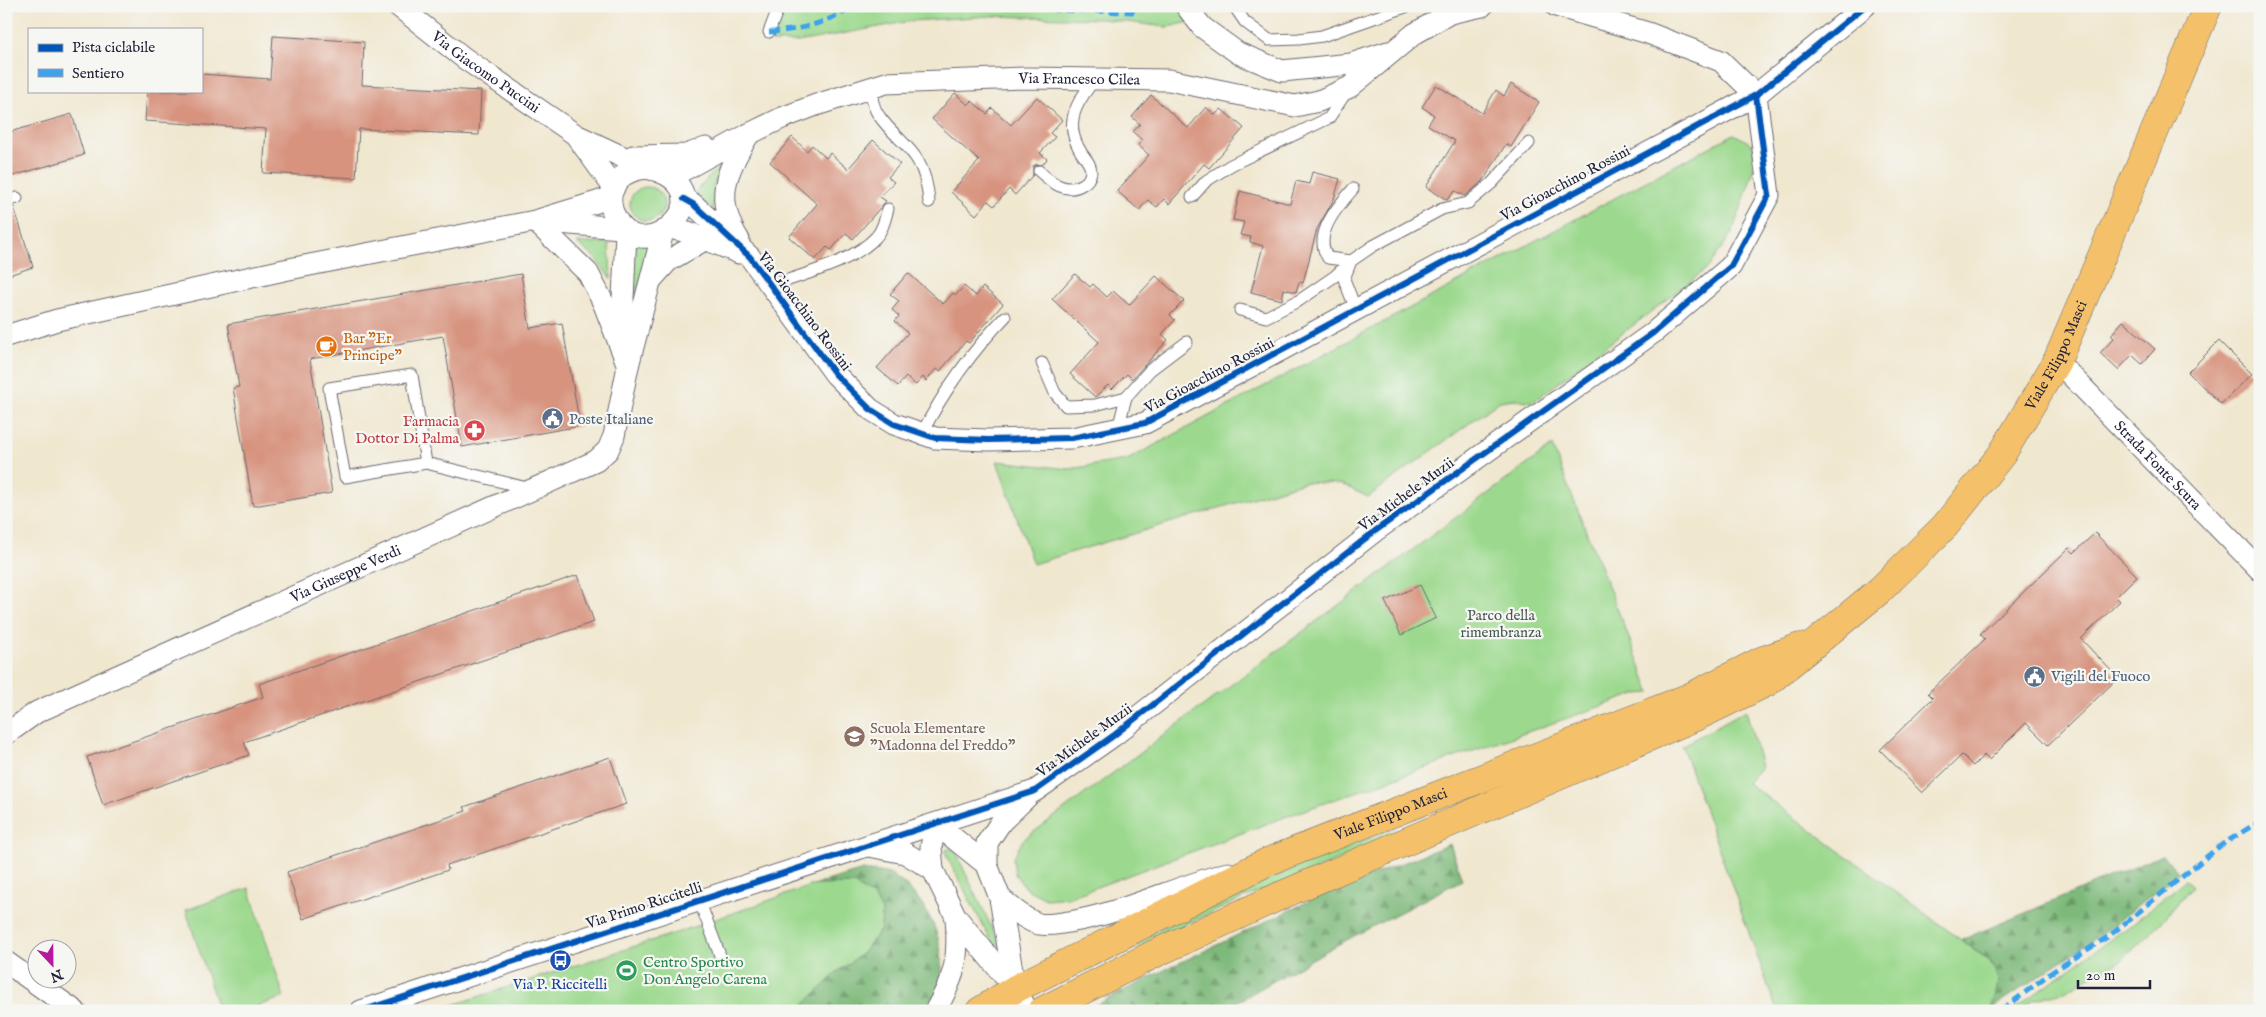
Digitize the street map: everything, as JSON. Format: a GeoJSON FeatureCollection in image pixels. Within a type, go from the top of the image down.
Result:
{"type":"FeatureCollection","features":[{"type":"Feature","properties":{"kind":"main road","name":"Viale Filippo Masci"},"geometry":{"type":"LineString","coordinates":[[1042,1011],[1156,953],[1282,895],[1698,716],[1768,682],[1813,643],[1880,590],[1945,526],[2002,454],[2057,360],[2208,6]]}},
{"type":"Feature","properties":{"kind":"main road","name":"Viale Filippo Masci"},"geometry":{"type":"LineString","coordinates":[[980,1011],[1022,1000],[1267,862],[1690,697],[1761,661],[1813,643]]}},
{"type":"Feature","properties":{"kind":"street","name":"Via Giacomo Puccini"},"geometry":{"type":"LineString","coordinates":[[398,6],[464,58],[576,135],[646,168]]}},
{"type":"Feature","properties":{"kind":"street","name":"Via Francesco Cilea"},"geometry":{"type":"LineString","coordinates":[[1186,6],[1202,27],[1238,53],[1282,71],[1351,64],[1398,49]]}},
{"type":"Feature","properties":{"kind":"street","name":"Via Francesco Cilea"},"geometry":{"type":"LineString","coordinates":[[620,155],[686,155],[749,134],[816,105],[886,83],[1027,78],[1169,80],[1295,106],[1319,101],[1350,87],[1414,34],[1457,9],[1482,6]]}},
{"type":"Feature","properties":{"kind":"street"},"geometry":{"type":"LineString","coordinates":[[1556,6],[1611,14],[1648,33],[1721,61],[1756,95]]}},
{"type":"Feature","properties":{"kind":"street","name":"Via Gioacchino Rossini"},"geometry":{"type":"LineString","coordinates":[[679,188],[693,204],[750,257],[835,374],[870,409],[894,424],[935,438],[1063,439],[1145,424],[1756,95],[1865,6]]}},
{"type":"Feature","properties":{"kind":"street","name":"Via Michele Muzii"},"geometry":{"type":"LineString","coordinates":[[936,824],[1035,791],[1113,736],[1375,531],[1653,333],[1731,266],[1769,195],[1756,95]]}},
{"type":"Feature","properties":{"kind":"street","name":"Via Francesco Cilea"},"geometry":{"type":"LineString","coordinates":[[679,188],[749,134]]}},
{"type":"Feature","properties":{"kind":"street"},"geometry":{"type":"LineString","coordinates":[[749,134],[728,172],[725,192],[728,215],[733,230],[750,257]]}},
{"type":"Feature","properties":{"kind":"street","name":"Via Giacomo Puccini"},"geometry":{"type":"LineString","coordinates":[[576,135],[612,193]]}},
{"type":"Feature","properties":{"kind":"street"},"geometry":{"type":"LineString","coordinates":[[535,222],[624,230],[638,236],[647,237],[666,230],[682,211],[679,188],[666,173],[646,168],[628,173],[618,180],[612,193],[613,215],[624,230]]}},
{"type":"Feature","properties":{"kind":"street"},"geometry":{"type":"LineString","coordinates":[[6,336],[57,320],[284,270],[535,222],[612,193]]}},
{"type":"Feature","properties":{"kind":"street"},"geometry":{"type":"LineString","coordinates":[[535,222],[588,273],[603,302],[628,366]]}},
{"type":"Feature","properties":{"kind":"street","name":"Via Giuseppe Verdi"},"geometry":{"type":"LineString","coordinates":[[624,230],[623,299],[628,366]]}},
{"type":"Feature","properties":{"kind":"street","name":"Via Gioacchino Rossini"},"geometry":{"type":"LineString","coordinates":[[666,230],[688,232],[750,257]]}},
{"type":"Feature","properties":{"kind":"street","name":"Via Giuseppe Verdi"},"geometry":{"type":"LineString","coordinates":[[6,734],[37,712],[596,461],[608,450],[614,436],[628,366],[649,282],[666,230]]}},
{"type":"Feature","properties":{"kind":"street","name":"Via Giuseppe Verdi"},"geometry":{"type":"LineString","coordinates":[[649,282],[668,261],[706,239]]}},
{"type":"Feature","properties":{"kind":"street","name":"Strada Fonte Scura"},"geometry":{"type":"LineString","coordinates":[[2057,360],[2260,570]]}},
{"type":"Feature","properties":{"kind":"street"},"geometry":{"type":"LineString","coordinates":[[1022,1000],[1000,898],[987,866],[987,843],[1001,822],[1035,791]]}},
{"type":"Feature","properties":{"kind":"street"},"geometry":{"type":"LineString","coordinates":[[987,866],[936,824],[931,847],[933,870],[956,917],[1022,1000]]}},
{"type":"Feature","properties":{"kind":"street","name":"Via Primo Riccitelli"},"geometry":{"type":"LineString","coordinates":[[361,1011],[936,824]]}},
{"type":"Feature","properties":{"kind":"street"},"geometry":{"type":"LineString","coordinates":[[866,846],[905,853],[933,870]]}},
{"type":"Feature","properties":{"kind":"street"},"geometry":{"type":"LineString","coordinates":[[1000,898],[1027,919],[1039,924],[1052,924],[1096,917],[1199,880],[1267,862]]}},
{"type":"Feature","properties":{"kind":"street"},"geometry":{"type":"LineString","coordinates":[[935,1011],[950,986],[958,949],[956,917]]}},
{"type":"Feature","properties":{"kind":"street"},"geometry":{"type":"LineString","coordinates":[[6,962],[75,1011]]}},
{"type":"Feature","properties":{"kind":"lane"},"geometry":{"type":"LineString","coordinates":[[769,32],[779,6]]}},
{"type":"Feature","properties":{"kind":"lane"},"geometry":{"type":"LineString","coordinates":[[1234,6],[1238,14],[1246,22],[1269,40],[1322,36],[1408,6]]}},
{"type":"Feature","properties":{"kind":"lane"},"geometry":{"type":"LineString","coordinates":[[1039,171],[1053,184],[1065,188],[1079,187],[1087,181],[1091,173],[1089,162],[1072,135],[1072,117],[1080,97],[1095,79]]}},
{"type":"Feature","properties":{"kind":"lane"},"geometry":{"type":"LineString","coordinates":[[1192,197],[1206,181],[1231,165],[1329,118],[1350,87]]}},
{"type":"Feature","properties":{"kind":"lane"},"geometry":{"type":"LineString","coordinates":[[871,88],[873,103],[879,117],[919,162],[927,184],[929,202]]}},
{"type":"Feature","properties":{"kind":"lane"},"geometry":{"type":"LineString","coordinates":[[1240,310],[1266,317],[1300,300],[1335,276],[1351,261],[1373,246],[1442,208],[1468,203],[1492,183],[1529,142]]}},
{"type":"Feature","properties":{"kind":"lane"},"geometry":{"type":"LineString","coordinates":[[1351,261],[1328,258],[1324,252],[1323,236],[1337,208],[1353,189]]}},
{"type":"Feature","properties":{"kind":"lane"},"geometry":{"type":"LineString","coordinates":[[771,286],[821,268],[861,250],[877,236],[883,226],[888,209]]}},
{"type":"Feature","properties":{"kind":"lane"},"geometry":{"type":"LineString","coordinates":[[1351,261],[1344,279],[1356,310]]}},
{"type":"Feature","properties":{"kind":"lane"},"geometry":{"type":"LineString","coordinates":[[922,433],[937,404],[986,337],[1005,317]]}},
{"type":"Feature","properties":{"kind":"lane"},"geometry":{"type":"LineString","coordinates":[[1118,429],[1126,397],[1150,370],[1187,342]]}},
{"type":"Feature","properties":{"kind":"lane"},"geometry":{"type":"LineString","coordinates":[[1042,363],[1055,393],[1066,406],[1095,405],[1126,397]]}},
{"type":"Feature","properties":{"kind":"lane"},"geometry":{"type":"LineString","coordinates":[[426,463],[412,375],[329,388],[345,477],[426,463],[532,490]]}},
{"type":"Feature","properties":{"kind":"lane"},"geometry":{"type":"LineString","coordinates":[[700,900],[721,958]]}},
{"type":"Feature","properties":{"kind":"green space"},"geometry":{"type":"Polygon","coordinates":[[[783,6],[1179,6],[1190,22],[1167,27],[1102,19],[991,16],[911,21],[798,42],[772,42],[783,6]]]}},
{"type":"Feature","properties":{"kind":"green space"},"geometry":{"type":"Polygon","coordinates":[[[1734,134],[1752,144],[1754,152],[1753,172],[1732,233],[1708,268],[1533,402],[1514,399],[1500,401],[1368,497],[1341,484],[1305,482],[1033,564],[997,461],[1069,469],[1127,460],[1734,134]]]}},
{"type":"Feature","properties":{"kind":"green space"},"geometry":{"type":"Polygon","coordinates":[[[719,167],[713,189],[713,210],[694,193],[719,167]]]}},
{"type":"Feature","properties":{"kind":"green space"},"geometry":{"type":"Polygon","coordinates":[[[647,187],[659,192],[664,204],[659,216],[647,221],[635,216],[630,204],[635,192],[647,187]]]}},
{"type":"Feature","properties":{"kind":"green space"},"geometry":{"type":"Polygon","coordinates":[[[577,243],[609,243],[611,279],[593,256],[577,243]]]}},
{"type":"Feature","properties":{"kind":"green space"},"geometry":{"type":"Polygon","coordinates":[[[652,243],[637,292],[633,292],[632,244],[652,243]]]}},
{"type":"Feature","properties":{"kind":"green space","name":"Parco della rimembranza"},"geometry":{"type":"Polygon","coordinates":[[[1552,446],[1651,693],[1636,694],[1293,814],[1070,897],[1046,899],[1025,888],[1015,874],[1013,858],[1023,840],[1552,446]]]}},
{"type":"Feature","properties":{"kind":"green space"},"geometry":{"type":"Polygon","coordinates":[[[1746,710],[1761,767],[1747,783],[1987,959],[1995,971],[1998,984],[1997,998],[1990,1011],[1777,1011],[1682,746],[1746,710]]]}},
{"type":"Feature","properties":{"kind":"green space"},"geometry":{"type":"Polygon","coordinates":[[[1394,828],[1402,835],[1241,899],[1083,972],[1067,975],[1224,897],[1394,828]]]}},
{"type":"Feature","properties":{"kind":"green space"},"geometry":{"type":"Polygon","coordinates":[[[1450,844],[1462,880],[1335,946],[1221,1011],[1085,1011],[1150,977],[1313,899],[1450,844]]]}},
{"type":"Feature","properties":{"kind":"green space"},"geometry":{"type":"Polygon","coordinates":[[[950,848],[955,851],[999,943],[997,947],[990,939],[946,855],[946,850],[950,848]]]}},
{"type":"Feature","properties":{"kind":"green space"},"geometry":{"type":"Polygon","coordinates":[[[2163,855],[2179,873],[2110,928],[1991,1009],[1998,984],[1994,967],[1961,940],[2163,855]]]}},
{"type":"Feature","properties":{"kind":"green space"},"geometry":{"type":"Polygon","coordinates":[[[863,870],[882,872],[893,876],[918,899],[927,913],[935,928],[942,961],[937,998],[928,1011],[798,1011],[836,973],[862,954],[881,929],[882,911],[875,898],[854,884],[813,885],[863,870]]]}},
{"type":"Feature","properties":{"kind":"green space"},"geometry":{"type":"Polygon","coordinates":[[[2186,880],[2192,886],[2160,924],[2123,959],[2063,992],[2032,1000],[2020,1011],[2011,1011],[2133,923],[2186,880]]]}},
{"type":"Feature","properties":{"kind":"green space"},"geometry":{"type":"Polygon","coordinates":[[[854,884],[875,898],[882,911],[881,929],[862,954],[836,973],[798,1011],[434,1011],[682,931],[813,885],[854,884]]]}},
{"type":"Feature","properties":{"kind":"green space"},"geometry":{"type":"Polygon","coordinates":[[[249,888],[284,997],[244,1011],[219,1011],[186,910],[249,888]]]}},
{"type":"Feature","properties":{"kind":"building"},"geometry":{"type":"Polygon","coordinates":[[[273,36],[364,42],[362,85],[481,91],[479,135],[359,129],[356,178],[263,173],[266,129],[145,121],[147,92],[202,92],[202,74],[270,79],[273,36]]]}},
{"type":"Feature","properties":{"kind":"building"},"geometry":{"type":"Polygon","coordinates":[[[1511,84],[1539,102],[1511,147],[1506,144],[1483,181],[1465,196],[1455,191],[1447,200],[1426,187],[1455,141],[1428,125],[1434,115],[1422,107],[1436,85],[1482,113],[1496,90],[1504,96],[1511,84]]]}},
{"type":"Feature","properties":{"kind":"building"},"geometry":{"type":"Polygon","coordinates":[[[955,93],[968,105],[972,101],[987,114],[992,108],[1011,125],[1037,97],[1062,120],[1050,133],[1055,137],[1040,153],[1047,159],[1042,165],[1037,164],[1033,166],[1033,175],[1015,195],[1009,189],[994,206],[988,201],[976,215],[951,192],[979,161],[932,119],[955,93]]]}},
{"type":"Feature","properties":{"kind":"building"},"geometry":{"type":"Polygon","coordinates":[[[1151,95],[1188,128],[1206,107],[1215,115],[1221,109],[1244,128],[1209,168],[1204,164],[1169,204],[1164,199],[1157,207],[1148,200],[1139,210],[1117,191],[1149,155],[1138,145],[1142,140],[1133,132],[1140,124],[1132,117],[1151,95]]]}},
{"type":"Feature","properties":{"kind":"building"},"geometry":{"type":"Polygon","coordinates":[[[72,114],[84,155],[6,178],[6,133],[72,114]]]}},
{"type":"Feature","properties":{"kind":"building"},"geometry":{"type":"Polygon","coordinates":[[[792,137],[807,151],[812,145],[826,158],[830,153],[848,169],[873,140],[900,164],[888,177],[894,182],[880,197],[886,201],[853,239],[846,233],[831,250],[827,247],[815,260],[789,237],[817,204],[770,162],[792,137]]]}},
{"type":"Feature","properties":{"kind":"building"},"geometry":{"type":"Polygon","coordinates":[[[1312,172],[1340,179],[1334,199],[1317,229],[1303,283],[1299,282],[1296,292],[1284,289],[1282,300],[1251,292],[1263,246],[1250,242],[1251,237],[1240,235],[1244,222],[1233,220],[1240,191],[1290,204],[1296,181],[1309,184],[1312,172]]]}},
{"type":"Feature","properties":{"kind":"building"},"geometry":{"type":"Polygon","coordinates":[[[14,207],[33,267],[6,276],[6,208],[14,207]]]}},
{"type":"Feature","properties":{"kind":"building"},"geometry":{"type":"Polygon","coordinates":[[[908,273],[943,304],[953,293],[956,295],[964,286],[976,296],[983,287],[1003,304],[969,343],[966,341],[940,371],[936,369],[926,381],[923,377],[916,385],[906,377],[898,386],[877,368],[908,333],[895,321],[899,316],[892,310],[899,301],[890,294],[908,273]]]}},
{"type":"Feature","properties":{"kind":"building"},"geometry":{"type":"Polygon","coordinates":[[[521,274],[530,328],[562,323],[580,426],[462,447],[443,336],[310,359],[332,493],[253,506],[233,388],[239,387],[228,324],[521,274]]]}},
{"type":"Feature","properties":{"kind":"building"},"geometry":{"type":"Polygon","coordinates":[[[1075,274],[1090,287],[1093,284],[1107,297],[1113,291],[1129,305],[1156,276],[1184,301],[1170,315],[1175,320],[1162,334],[1168,340],[1132,379],[1127,374],[1112,389],[1108,385],[1095,397],[1070,374],[1099,342],[1052,299],[1075,274]]]}},
{"type":"Feature","properties":{"kind":"building"},"geometry":{"type":"Polygon","coordinates":[[[2123,321],[2155,349],[2142,364],[2132,355],[2118,370],[2100,353],[2114,338],[2111,335],[2123,321]]]}},
{"type":"Feature","properties":{"kind":"building"},"geometry":{"type":"Polygon","coordinates":[[[2219,341],[2252,374],[2221,404],[2188,372],[2219,341]]]}},
{"type":"Feature","properties":{"kind":"building"},"geometry":{"type":"Polygon","coordinates":[[[2095,533],[2137,576],[2116,597],[2120,601],[2081,639],[2118,678],[2048,745],[2026,723],[1989,760],[1984,755],[1973,766],[1962,755],[1922,793],[1880,750],[1933,698],[1928,693],[1985,639],[1980,634],[2069,548],[2074,553],[2095,533]]]}},
{"type":"Feature","properties":{"kind":"building"},"geometry":{"type":"Polygon","coordinates":[[[578,575],[594,622],[244,742],[249,755],[103,805],[87,757],[263,697],[259,684],[578,575]]]}},
{"type":"Feature","properties":{"kind":"building"},"geometry":{"type":"Polygon","coordinates":[[[1420,585],[1436,618],[1401,635],[1385,601],[1420,585]]]}},
{"type":"Feature","properties":{"kind":"building"},"geometry":{"type":"Polygon","coordinates":[[[610,757],[626,804],[447,865],[448,870],[303,919],[287,872],[466,811],[464,807],[610,757]]]}},
{"type":"Feature","properties":{"kind":"marked path"},"geometry":{"type":"LineString","coordinates":[[769,32],[814,25],[835,17],[855,6]]}},
{"type":"Feature","properties":{"kind":"marked path"},"geometry":{"type":"LineString","coordinates":[[1051,6],[1056,10],[1132,12],[1136,6]]}},
{"type":"Feature","properties":{"kind":"marked path"},"geometry":{"type":"LineString","coordinates":[[1163,6],[1187,8]]}},
{"type":"Feature","properties":{"kind":"marked path"},"geometry":{"type":"LineString","coordinates":[[2001,1011],[2049,974],[2109,936],[2220,846],[2260,821]]}},
{"type":"Feature","properties":{"kind":"cycle path"},"geometry":{"type":"LineString","coordinates":[[684,199],[693,204],[750,257],[835,374],[870,409],[894,424],[935,438],[988,440],[1072,438],[1145,423],[1756,95],[1865,6]]}},
{"type":"Feature","properties":{"kind":"cycle path"},"geometry":{"type":"LineString","coordinates":[[361,1011],[1035,791],[1113,736],[1375,531],[1653,333],[1731,266],[1769,195],[1756,95]]}},
{"type":"Feature","properties":{"kind":"place","name":"Bar \"Er Principe\""},"geometry":{"type":"Point","coordinates":[327,347]}},
{"type":"Feature","properties":{"kind":"place","name":"Poste Italiane"},"geometry":{"type":"Point","coordinates":[553,419]}},
{"type":"Feature","properties":{"kind":"place","name":"Farmacia Dottor Di Palma"},"geometry":{"type":"Point","coordinates":[475,430]}},
{"type":"Feature","properties":{"kind":"place","name":"Vigili del Fuoco"},"geometry":{"type":"Point","coordinates":[2035,676]}},
{"type":"Feature","properties":{"kind":"place","name":"Scuola Elementare \"Madonna del Freddo\""},"geometry":{"type":"Point","coordinates":[854,737]}},
{"type":"Feature","properties":{"kind":"place","name":"Via P. Riccitelli"},"geometry":{"type":"Point","coordinates":[560,961]}},
{"type":"Feature","properties":{"kind":"place","name":"Centro Sportivo Don Angelo Carena"},"geometry":{"type":"Point","coordinates":[627,971]}}]}
